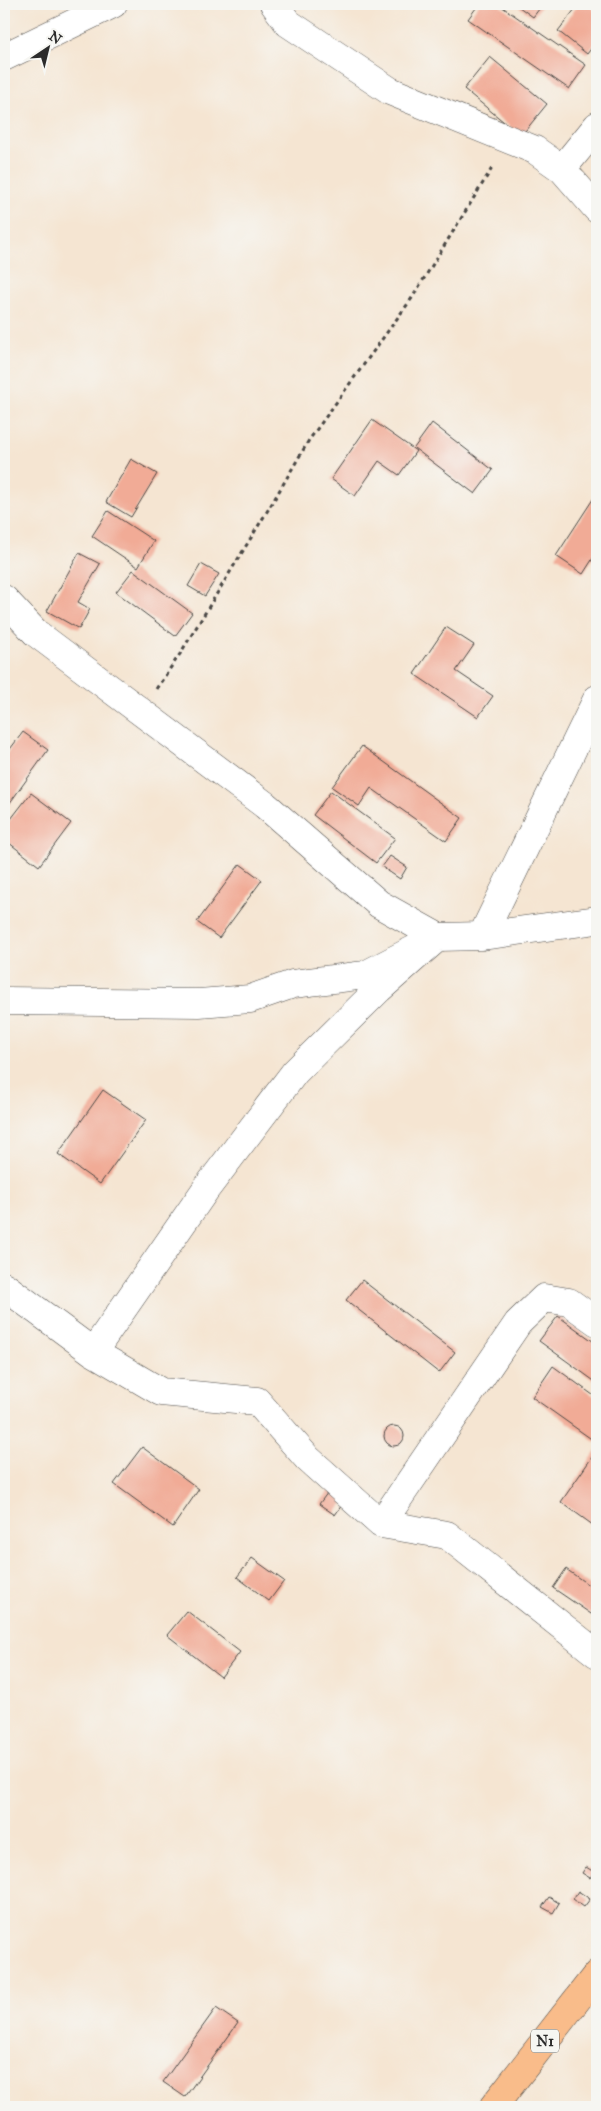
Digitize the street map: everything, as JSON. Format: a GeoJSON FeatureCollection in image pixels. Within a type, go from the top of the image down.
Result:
{"type":"FeatureCollection","features":[{"type":"Feature","properties":{"kind":"highway","name":"N1"},"geometry":{"type":"LineString","coordinates":[[493,2107],[597,1974]]}},
{"type":"Feature","properties":{"kind":"street"},"geometry":{"type":"LineString","coordinates":[[4,57],[113,4]]}},
{"type":"Feature","properties":{"kind":"street"},"geometry":{"type":"LineString","coordinates":[[274,4],[288,23],[390,91],[535,150],[562,169],[597,209]]}},
{"type":"Feature","properties":{"kind":"street"},"geometry":{"type":"LineString","coordinates":[[562,169],[597,126]]}},
{"type":"Feature","properties":{"kind":"street"},"geometry":{"type":"LineString","coordinates":[[4,599],[36,633],[265,805],[378,904],[438,937]]}},
{"type":"Feature","properties":{"kind":"street"},"geometry":{"type":"LineString","coordinates":[[482,936],[597,699]]}},
{"type":"Feature","properties":{"kind":"street"},"geometry":{"type":"LineString","coordinates":[[4,1001],[199,1003],[250,999],[293,984],[364,975],[438,937],[482,936],[597,920]]}},
{"type":"Feature","properties":{"kind":"street"},"geometry":{"type":"LineString","coordinates":[[93,1352],[206,1190],[295,1072],[379,989],[438,937]]}},
{"type":"Feature","properties":{"kind":"street"},"geometry":{"type":"LineString","coordinates":[[4,1286],[93,1352],[161,1392],[258,1401],[308,1459],[381,1524],[446,1535],[597,1654]]}},
{"type":"Feature","properties":{"kind":"street"},"geometry":{"type":"LineString","coordinates":[[381,1524],[518,1323],[544,1298],[569,1302],[597,1322]]}},
{"type":"Feature","properties":{"kind":"path"},"geometry":{"type":"LineString","coordinates":[[140,711],[180,654],[309,440],[412,298],[510,139]]}},
{"type":"Feature","properties":{"kind":"building"},"geometry":{"type":"Polygon","coordinates":[[[479,4],[498,4],[586,65],[569,89],[468,19],[479,4]]]}},
{"type":"Feature","properties":{"kind":"building"},"geometry":{"type":"Polygon","coordinates":[[[515,4],[543,4],[533,17],[515,4]]]}},
{"type":"Feature","properties":{"kind":"building"},"geometry":{"type":"Polygon","coordinates":[[[579,4],[587,4],[597,12],[597,41],[587,54],[558,31],[579,4]]]}},
{"type":"Feature","properties":{"kind":"building"},"geometry":{"type":"Polygon","coordinates":[[[490,57],[547,104],[521,136],[464,89],[490,57]]]}},
{"type":"Feature","properties":{"kind":"building"},"geometry":{"type":"Polygon","coordinates":[[[372,420],[416,451],[399,475],[379,461],[355,496],[331,479],[372,420]]]}},
{"type":"Feature","properties":{"kind":"building"},"geometry":{"type":"Polygon","coordinates":[[[432,423],[493,470],[475,494],[414,448],[432,423]]]}},
{"type":"Feature","properties":{"kind":"building"},"geometry":{"type":"Polygon","coordinates":[[[131,459],[157,474],[131,517],[106,502],[131,459]]]}},
{"type":"Feature","properties":{"kind":"building"},"geometry":{"type":"Polygon","coordinates":[[[597,493],[597,552],[583,574],[556,556],[597,493]]]}},
{"type":"Feature","properties":{"kind":"building"},"geometry":{"type":"Polygon","coordinates":[[[108,511],[154,541],[138,567],[92,536],[108,511]]]}},
{"type":"Feature","properties":{"kind":"building"},"geometry":{"type":"Polygon","coordinates":[[[79,553],[100,564],[78,602],[90,609],[79,629],[47,611],[79,553]]]}},
{"type":"Feature","properties":{"kind":"building"},"geometry":{"type":"Polygon","coordinates":[[[201,564],[219,574],[205,596],[188,586],[201,564]]]}},
{"type":"Feature","properties":{"kind":"building"},"geometry":{"type":"Polygon","coordinates":[[[133,570],[192,613],[175,636],[116,592],[133,570]]]}},
{"type":"Feature","properties":{"kind":"building"},"geometry":{"type":"Polygon","coordinates":[[[446,627],[474,645],[456,671],[493,696],[478,717],[414,674],[446,627]]]}},
{"type":"Feature","properties":{"kind":"building"},"geometry":{"type":"Polygon","coordinates":[[[23,732],[48,750],[4,811],[4,757],[23,732]]]}},
{"type":"Feature","properties":{"kind":"building"},"geometry":{"type":"Polygon","coordinates":[[[362,746],[462,818],[446,841],[371,788],[359,806],[332,787],[362,746]]]}},
{"type":"Feature","properties":{"kind":"building"},"geometry":{"type":"Polygon","coordinates":[[[331,791],[395,838],[376,863],[313,815],[331,791]]]}},
{"type":"Feature","properties":{"kind":"building"},"geometry":{"type":"Polygon","coordinates":[[[31,793],[71,823],[39,866],[4,839],[4,828],[31,793]]]}},
{"type":"Feature","properties":{"kind":"building"},"geometry":{"type":"Polygon","coordinates":[[[390,856],[407,867],[400,879],[382,867],[390,856]]]}},
{"type":"Feature","properties":{"kind":"building"},"geometry":{"type":"Polygon","coordinates":[[[240,864],[262,880],[219,938],[197,922],[240,864]]]}},
{"type":"Feature","properties":{"kind":"building"},"geometry":{"type":"Polygon","coordinates":[[[103,1090],[146,1120],[100,1184],[58,1154],[103,1090]]]}},
{"type":"Feature","properties":{"kind":"building"},"geometry":{"type":"Polygon","coordinates":[[[362,1280],[455,1352],[439,1373],[346,1300],[362,1280]]]}},
{"type":"Feature","properties":{"kind":"building"},"geometry":{"type":"Polygon","coordinates":[[[558,1316],[597,1344],[597,1383],[539,1341],[558,1316]]]}},
{"type":"Feature","properties":{"kind":"building"},"geometry":{"type":"Polygon","coordinates":[[[553,1366],[597,1398],[597,1443],[532,1397],[553,1366]]]}},
{"type":"Feature","properties":{"kind":"building"},"geometry":{"type":"Polygon","coordinates":[[[394,1426],[401,1429],[404,1436],[401,1443],[394,1446],[387,1443],[384,1436],[387,1429],[394,1426]]]}},
{"type":"Feature","properties":{"kind":"building"},"geometry":{"type":"Polygon","coordinates":[[[142,1447],[199,1489],[173,1527],[114,1484],[142,1447]]]}},
{"type":"Feature","properties":{"kind":"building"},"geometry":{"type":"Polygon","coordinates":[[[597,1450],[597,1528],[561,1502],[597,1450]]]}},
{"type":"Feature","properties":{"kind":"building"},"geometry":{"type":"Polygon","coordinates":[[[331,1488],[346,1499],[335,1515],[319,1504],[331,1488]]]}},
{"type":"Feature","properties":{"kind":"building"},"geometry":{"type":"Polygon","coordinates":[[[252,1558],[284,1581],[269,1601],[237,1577],[252,1558]]]}},
{"type":"Feature","properties":{"kind":"building"},"geometry":{"type":"Polygon","coordinates":[[[566,1569],[597,1591],[597,1618],[553,1588],[566,1569]]]}},
{"type":"Feature","properties":{"kind":"building"},"geometry":{"type":"Polygon","coordinates":[[[187,1611],[240,1652],[221,1677],[167,1635],[187,1611]]]}},
{"type":"Feature","properties":{"kind":"building"},"geometry":{"type":"Polygon","coordinates":[[[586,1867],[594,1872],[590,1878],[582,1873],[586,1867]]]}},
{"type":"Feature","properties":{"kind":"building"},"geometry":{"type":"Polygon","coordinates":[[[578,1891],[590,1899],[584,1907],[573,1899],[578,1891]]]}},
{"type":"Feature","properties":{"kind":"building"},"geometry":{"type":"Polygon","coordinates":[[[549,1897],[559,1903],[553,1913],[542,1907],[549,1897]]]}},
{"type":"Feature","properties":{"kind":"building"},"geometry":{"type":"Polygon","coordinates":[[[216,2008],[238,2023],[185,2097],[163,2082],[216,2008]]]}}]}
